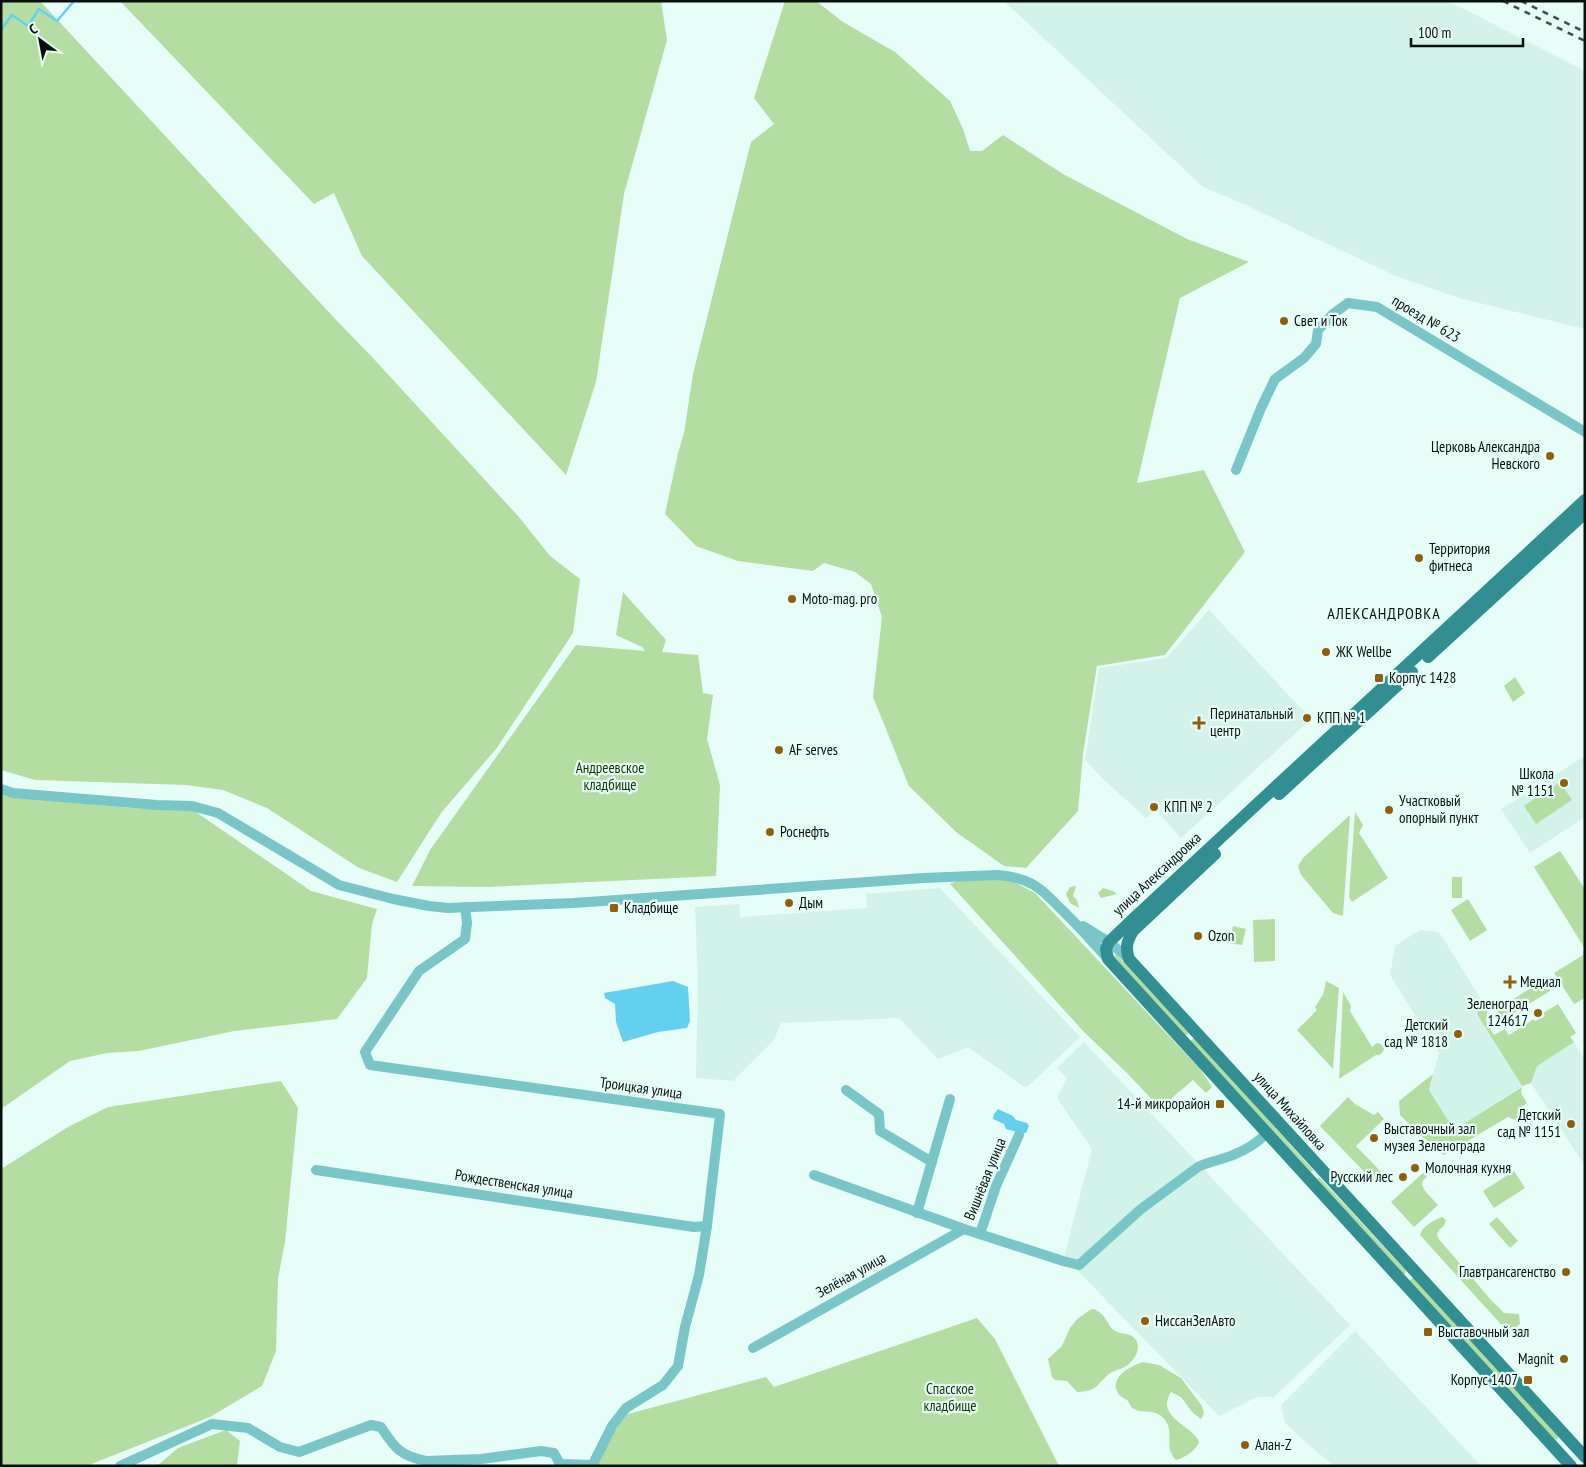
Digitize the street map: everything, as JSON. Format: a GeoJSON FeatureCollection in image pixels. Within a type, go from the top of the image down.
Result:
{"type":"FeatureCollection","features":[{"type":"Feature","properties":{"kind":"main road","name":"улица Александровка"},"geometry":{"type":"LineString","coordinates":[[1107,949],[1585,500]]}},
{"type":"Feature","properties":{"kind":"main road","name":"улица Александровка"},"geometry":{"type":"LineString","coordinates":[[1128,929],[1585,513]]}},
{"type":"Feature","properties":{"kind":"main road"},"geometry":{"type":"LineString","coordinates":[[1128,929],[1126,950],[1129,959]]}},
{"type":"Feature","properties":{"kind":"main road","name":"улица Михайловка"},"geometry":{"type":"LineString","coordinates":[[1107,949],[1267,1133],[1570,1465]]}},
{"type":"Feature","properties":{"kind":"main road","name":"улица Михайловка"},"geometry":{"type":"LineString","coordinates":[[1129,959],[1570,1441]]}},
{"type":"Feature","properties":{"kind":"main road"},"geometry":{"type":"LineString","coordinates":[[1570,1441],[1584,1451],[1570,1465]]}},
{"type":"Feature","properties":{"kind":"main road"},"geometry":{"type":"LineString","coordinates":[[1559,1453],[1566,1453],[1571,1449],[1570,1441]]}},
{"type":"Feature","properties":{"kind":"street","name":"проезд № 623"},"geometry":{"type":"LineString","coordinates":[[1236,470],[1275,379],[1304,358],[1316,344],[1318,330],[1333,314],[1348,304],[1377,307],[1585,432]]}},
{"type":"Feature","properties":{"kind":"street"},"geometry":{"type":"LineString","coordinates":[[1,789],[13,793],[157,805],[192,806],[218,812],[339,885],[429,906],[465,907],[583,902],[923,878],[998,875],[1017,878],[1042,890],[1107,949]]}},
{"type":"Feature","properties":{"kind":"street","name":"Троицкая улица"},"geometry":{"type":"LineString","coordinates":[[465,907],[467,923],[465,939],[419,970],[365,1052],[370,1065],[720,1114],[707,1226],[699,1275],[685,1327],[678,1366],[663,1385],[626,1408],[612,1426],[592,1465]]}},
{"type":"Feature","properties":{"kind":"street"},"geometry":{"type":"LineString","coordinates":[[1073,920],[1093,932],[1107,949]]}},
{"type":"Feature","properties":{"kind":"street"},"geometry":{"type":"LineString","coordinates":[[1093,932],[1104,934],[1128,929]]}},
{"type":"Feature","properties":{"kind":"street","name":"улица Михайловка"},"geometry":{"type":"LineString","coordinates":[[1107,949],[1129,959]]}},
{"type":"Feature","properties":{"kind":"street"},"geometry":{"type":"LineString","coordinates":[[846,1090],[879,1114],[880,1131],[932,1162]]}},
{"type":"Feature","properties":{"kind":"street"},"geometry":{"type":"LineString","coordinates":[[917,1213],[950,1099]]}},
{"type":"Feature","properties":{"kind":"street"},"geometry":{"type":"LineString","coordinates":[[814,1175],[964,1229],[1063,1262],[1079,1265],[1141,1208],[1198,1167],[1234,1155],[1256,1143],[1267,1133]]}},
{"type":"Feature","properties":{"kind":"street","name":"Вишнёвая улица"},"geometry":{"type":"LineString","coordinates":[[980,1234],[996,1186],[1019,1136]]}},
{"type":"Feature","properties":{"kind":"street","name":"Рождественская улица"},"geometry":{"type":"LineString","coordinates":[[316,1170],[694,1227],[707,1226]]}},
{"type":"Feature","properties":{"kind":"street"},"geometry":{"type":"LineString","coordinates":[[1311,1181],[1317,1172],[1322,1171]]}},
{"type":"Feature","properties":{"kind":"street","name":"Зелёная улица"},"geometry":{"type":"LineString","coordinates":[[752,1348],[964,1229]]}},
{"type":"Feature","properties":{"kind":"street"},"geometry":{"type":"LineString","coordinates":[[1400,1279],[1406,1278],[1412,1268]]}},
{"type":"Feature","properties":{"kind":"street"},"geometry":{"type":"LineString","coordinates":[[120,1466],[212,1424],[248,1428],[280,1447],[299,1452],[371,1425],[381,1427],[392,1443],[404,1455],[426,1463],[481,1459],[541,1451],[554,1453],[561,1465],[592,1465]]}},
{"type":"Feature","properties":{"kind":"shaded area"},"geometry":{"type":"Polygon","coordinates":[[[1004,1],[1448,1],[1585,71],[1585,329],[1459,298],[1396,276],[1246,205],[1203,187],[1004,1]]]}},
{"type":"Feature","properties":{"kind":"shaded area","name":"Перинатальный центр"},"geometry":{"type":"Polygon","coordinates":[[[1209,610],[1311,719],[1181,838],[1156,810],[1146,818],[1085,760],[1099,668],[1166,658],[1209,610]]]}},
{"type":"Feature","properties":{"kind":"shaded area","name":"Школа № 1151"},"geometry":{"type":"Polygon","coordinates":[[[1585,756],[1585,817],[1530,853],[1501,809],[1585,756]]]}},
{"type":"Feature","properties":{"kind":"shaded area"},"geometry":{"type":"Polygon","coordinates":[[[940,888],[1080,1037],[1026,1088],[968,1047],[938,1059],[899,1018],[781,1023],[774,1040],[733,1081],[696,1078],[698,982],[695,907],[739,904],[740,917],[867,908],[866,894],[940,888]]]}},
{"type":"Feature","properties":{"kind":"shaded area","name":"Детский сад № 1818"},"geometry":{"type":"Polygon","coordinates":[[[1420,930],[1439,932],[1481,999],[1477,1014],[1522,1086],[1454,1130],[1429,1090],[1439,1053],[1390,975],[1395,946],[1420,930]]]}},
{"type":"Feature","properties":{"kind":"shaded area"},"geometry":{"type":"Polygon","coordinates":[[[1084,1042],[1350,1325],[1274,1397],[1257,1397],[1219,1416],[1064,1257],[1092,1149],[1057,1098],[1067,1079],[1057,1068],[1084,1042]]]}},
{"type":"Feature","properties":{"kind":"shaded area","name":"Детский сад № 1151"},"geometry":{"type":"Polygon","coordinates":[[[1574,1042],[1585,1060],[1585,1166],[1531,1083],[1536,1066],[1574,1042]]]}},
{"type":"Feature","properties":{"kind":"shaded area"},"geometry":{"type":"Polygon","coordinates":[[[1355,1331],[1481,1466],[1335,1466],[1285,1423],[1281,1405],[1355,1331]]]}},
{"type":"Feature","properties":{"kind":"green space"},"geometry":{"type":"Polygon","coordinates":[[[1,1],[40,1],[372,357],[519,517],[550,556],[580,579],[573,633],[496,749],[441,813],[397,882],[359,868],[267,808],[223,790],[186,785],[35,780],[1,770],[1,1]]]}},
{"type":"Feature","properties":{"kind":"green space"},"geometry":{"type":"Polygon","coordinates":[[[120,1],[661,1],[667,40],[624,194],[596,382],[566,475],[362,256],[334,193],[314,204],[120,1]]]}},
{"type":"Feature","properties":{"kind":"green space"},"geometry":{"type":"Polygon","coordinates":[[[785,1],[816,1],[843,22],[895,52],[950,101],[963,129],[970,151],[982,151],[1003,135],[1063,174],[1187,239],[1249,262],[1180,298],[1137,483],[1204,470],[1245,552],[1165,655],[1097,666],[1083,754],[1078,811],[1026,868],[1004,866],[956,832],[909,786],[873,697],[882,617],[871,584],[855,572],[824,563],[813,571],[738,561],[696,546],[665,514],[684,433],[693,374],[751,142],[774,124],[754,98],[785,1]]]}},
{"type":"Feature","properties":{"kind":"green space","name":"Андреевское кладбище"},"geometry":{"type":"Polygon","coordinates":[[[623,592],[666,640],[662,652],[698,655],[703,693],[713,695],[707,739],[720,785],[716,876],[489,887],[412,886],[430,850],[576,645],[645,651],[642,647],[616,635],[623,592]]]}},
{"type":"Feature","properties":{"kind":"green space"},"geometry":{"type":"Polygon","coordinates":[[[1515,677],[1525,693],[1513,702],[1504,686],[1515,677]]]}},
{"type":"Feature","properties":{"kind":"green space"},"geometry":{"type":"Polygon","coordinates":[[[1560,782],[1572,800],[1536,824],[1524,806],[1560,782]]]}},
{"type":"Feature","properties":{"kind":"green space"},"geometry":{"type":"Polygon","coordinates":[[[1,795],[130,808],[193,810],[311,891],[377,909],[372,924],[367,978],[337,1019],[234,1031],[139,1051],[107,1053],[70,1061],[1,1109],[1,795]]]}},
{"type":"Feature","properties":{"kind":"green space"},"geometry":{"type":"Polygon","coordinates":[[[1355,812],[1363,825],[1359,833],[1388,878],[1352,902],[1349,897],[1355,812]]]}},
{"type":"Feature","properties":{"kind":"green space"},"geometry":{"type":"Polygon","coordinates":[[[1350,815],[1343,916],[1333,913],[1301,875],[1298,866],[1303,858],[1350,815]]]}},
{"type":"Feature","properties":{"kind":"green space"},"geometry":{"type":"Polygon","coordinates":[[[1560,851],[1585,889],[1585,998],[1574,1004],[1554,973],[1583,955],[1584,947],[1534,867],[1560,851]]]}},
{"type":"Feature","properties":{"kind":"green space"},"geometry":{"type":"Polygon","coordinates":[[[1452,877],[1462,877],[1462,898],[1452,898],[1452,877]]]}},
{"type":"Feature","properties":{"kind":"green space"},"geometry":{"type":"Polygon","coordinates":[[[959,880],[1005,880],[1016,883],[1035,893],[1200,1069],[1212,1087],[1206,1093],[1193,1080],[1160,1108],[1084,1032],[950,884],[959,880]]]}},
{"type":"Feature","properties":{"kind":"green space"},"geometry":{"type":"Polygon","coordinates":[[[1076,886],[1073,896],[1077,900],[1079,908],[1070,903],[1066,894],[1070,887],[1076,886]]]}},
{"type":"Feature","properties":{"kind":"green space"},"geometry":{"type":"Polygon","coordinates":[[[1103,888],[1117,894],[1101,898],[1098,893],[1103,888]]]}},
{"type":"Feature","properties":{"kind":"green space"},"geometry":{"type":"Polygon","coordinates":[[[1468,899],[1487,930],[1470,941],[1451,910],[1468,899]]]}},
{"type":"Feature","properties":{"kind":"green space"},"geometry":{"type":"Polygon","coordinates":[[[1275,919],[1275,961],[1254,962],[1253,920],[1275,919]]]}},
{"type":"Feature","properties":{"kind":"green space"},"geometry":{"type":"Polygon","coordinates":[[[1233,926],[1246,929],[1242,945],[1229,943],[1233,926]]]}},
{"type":"Feature","properties":{"kind":"green space"},"geometry":{"type":"Polygon","coordinates":[[[1115,955],[1189,1033],[1185,1036],[1113,956],[1115,955]]]}},
{"type":"Feature","properties":{"kind":"green space"},"geometry":{"type":"Polygon","coordinates":[[[1543,980],[1548,985],[1550,991],[1503,1020],[1498,1013],[1498,1009],[1543,980]]]}},
{"type":"Feature","properties":{"kind":"green space"},"geometry":{"type":"Polygon","coordinates":[[[1326,981],[1339,988],[1333,1069],[1297,1030],[1317,1010],[1315,1007],[1323,995],[1326,981]]]}},
{"type":"Feature","properties":{"kind":"green space"},"geometry":{"type":"Polygon","coordinates":[[[1343,992],[1351,1006],[1350,1011],[1372,1047],[1377,1043],[1384,1050],[1339,1079],[1343,992]]]}},
{"type":"Feature","properties":{"kind":"green space"},"geometry":{"type":"Polygon","coordinates":[[[1481,999],[1488,1005],[1486,1022],[1494,1035],[1505,1029],[1509,1035],[1534,1019],[1535,1021],[1545,1016],[1543,1013],[1558,1004],[1576,1033],[1570,1037],[1574,1042],[1537,1066],[1531,1083],[1522,1086],[1477,1014],[1481,999]]]}},
{"type":"Feature","properties":{"kind":"green space"},"geometry":{"type":"Polygon","coordinates":[[[1194,1038],[1313,1170],[1311,1172],[1190,1041],[1194,1038]]]}},
{"type":"Feature","properties":{"kind":"green space"},"geometry":{"type":"Polygon","coordinates":[[[1433,1074],[1429,1090],[1454,1130],[1522,1087],[1521,1093],[1527,1103],[1520,1108],[1527,1118],[1521,1122],[1508,1117],[1444,1155],[1400,1115],[1399,1101],[1433,1074]]]}},
{"type":"Feature","properties":{"kind":"green space"},"geometry":{"type":"Polygon","coordinates":[[[281,1081],[298,1108],[285,1242],[278,1278],[276,1351],[262,1386],[210,1417],[89,1465],[1,1466],[1,1169],[68,1127],[108,1107],[281,1081]]]}},
{"type":"Feature","properties":{"kind":"green space"},"geometry":{"type":"Polygon","coordinates":[[[1348,1097],[1355,1104],[1374,1115],[1378,1112],[1384,1119],[1356,1146],[1385,1176],[1376,1184],[1320,1126],[1348,1097]]]}},
{"type":"Feature","properties":{"kind":"green space"},"geometry":{"type":"Polygon","coordinates":[[[1514,1171],[1525,1188],[1494,1208],[1483,1191],[1514,1171]]]}},
{"type":"Feature","properties":{"kind":"green space"},"geometry":{"type":"Polygon","coordinates":[[[1423,1173],[1427,1177],[1423,1180],[1422,1185],[1438,1205],[1414,1227],[1391,1202],[1423,1173]]]}},
{"type":"Feature","properties":{"kind":"green space"},"geometry":{"type":"Polygon","coordinates":[[[1318,1178],[1406,1271],[1405,1274],[1403,1274],[1318,1178]]]}},
{"type":"Feature","properties":{"kind":"green space"},"geometry":{"type":"Polygon","coordinates":[[[1442,1217],[1446,1220],[1444,1226],[1437,1234],[1438,1238],[1504,1313],[1519,1314],[1520,1324],[1511,1331],[1507,1331],[1420,1235],[1428,1224],[1442,1217]]]}},
{"type":"Feature","properties":{"kind":"green space"},"geometry":{"type":"Polygon","coordinates":[[[1497,1217],[1518,1241],[1510,1248],[1489,1224],[1497,1217]]]}},
{"type":"Feature","properties":{"kind":"green space"},"geometry":{"type":"Polygon","coordinates":[[[1413,1277],[1558,1435],[1557,1440],[1554,1439],[1409,1281],[1413,1277]]]}},
{"type":"Feature","properties":{"kind":"green space"},"geometry":{"type":"Polygon","coordinates":[[[1094,1309],[1102,1314],[1115,1331],[1134,1338],[1137,1341],[1138,1349],[1135,1357],[1128,1365],[1109,1374],[1093,1389],[1077,1392],[1067,1381],[1055,1380],[1052,1377],[1048,1359],[1062,1346],[1070,1328],[1077,1319],[1094,1309]]]}},
{"type":"Feature","properties":{"kind":"green space","name":"Спасское кладбище"},"geometry":{"type":"Polygon","coordinates":[[[977,1318],[995,1339],[1059,1466],[596,1466],[604,1443],[628,1414],[766,1377],[774,1387],[977,1318]]]}},
{"type":"Feature","properties":{"kind":"green space"},"geometry":{"type":"Polygon","coordinates":[[[1143,1362],[1159,1365],[1181,1378],[1202,1406],[1204,1413],[1201,1419],[1192,1412],[1181,1397],[1171,1392],[1169,1396],[1167,1403],[1171,1414],[1199,1442],[1193,1451],[1179,1459],[1176,1460],[1170,1450],[1169,1430],[1165,1420],[1154,1412],[1134,1409],[1118,1393],[1116,1382],[1119,1377],[1127,1369],[1143,1362]]]}},
{"type":"Feature","properties":{"kind":"green space"},"geometry":{"type":"Polygon","coordinates":[[[226,1430],[240,1441],[237,1466],[157,1466],[178,1448],[226,1430]]]}},
{"type":"Feature","properties":{"kind":"water"},"geometry":{"type":"Polygon","coordinates":[[[673,981],[688,987],[690,1021],[687,1028],[658,1032],[623,1042],[616,1022],[615,1004],[605,998],[604,993],[673,981]]]}},
{"type":"Feature","properties":{"kind":"water"},"geometry":{"type":"Polygon","coordinates":[[[998,1109],[1013,1116],[1016,1120],[1027,1123],[1029,1126],[1026,1133],[1006,1129],[1004,1124],[993,1119],[998,1109]]]}},
{"type":"Feature","properties":{"kind":"waterway"},"geometry":{"type":"LineString","coordinates":[[1,30],[12,15],[28,26],[39,9],[57,21],[74,1]]}},
{"type":"Feature","properties":{"kind":"railway"},"geometry":{"type":"LineString","coordinates":[[1503,1],[1585,41]]}},
{"type":"Feature","properties":{"kind":"railway"},"geometry":{"type":"LineString","coordinates":[[1521,1],[1585,32]]}},
{"type":"Feature","properties":{"kind":"place","name":"Свет и Ток"},"geometry":{"type":"Point","coordinates":[1284,321]}},
{"type":"Feature","properties":{"kind":"place","name":"Церковь Александра Невского"},"geometry":{"type":"Point","coordinates":[1550,456]}},
{"type":"Feature","properties":{"kind":"place","name":"Территория фитнеса"},"geometry":{"type":"Point","coordinates":[1419,558]}},
{"type":"Feature","properties":{"kind":"place","name":"Moto-mag. pro"},"geometry":{"type":"Point","coordinates":[792,599]}},
{"type":"Feature","properties":{"kind":"place","name":"ЖК Wellbe"},"geometry":{"type":"Point","coordinates":[1326,652]}},
{"type":"Feature","properties":{"kind":"place","name":"Корпус 1428"},"geometry":{"type":"Point","coordinates":[1379,678]}},
{"type":"Feature","properties":{"kind":"place","name":"КПП № 1"},"geometry":{"type":"Point","coordinates":[1307,718]}},
{"type":"Feature","properties":{"kind":"place","name":"Перинатальный центр"},"geometry":{"type":"Point","coordinates":[1199,723]}},
{"type":"Feature","properties":{"kind":"place","name":"AF serves"},"geometry":{"type":"Point","coordinates":[779,750]}},
{"type":"Feature","properties":{"kind":"place","name":"Школа № 1151"},"geometry":{"type":"Point","coordinates":[1564,783]}},
{"type":"Feature","properties":{"kind":"place","name":"КПП № 2"},"geometry":{"type":"Point","coordinates":[1154,807]}},
{"type":"Feature","properties":{"kind":"place","name":"Участковый опорный пункт"},"geometry":{"type":"Point","coordinates":[1389,810]}},
{"type":"Feature","properties":{"kind":"place","name":"Роснефть"},"geometry":{"type":"Point","coordinates":[770,832]}},
{"type":"Feature","properties":{"kind":"place","name":"Дым"},"geometry":{"type":"Point","coordinates":[789,903]}},
{"type":"Feature","properties":{"kind":"place","name":"Кладбище"},"geometry":{"type":"Point","coordinates":[614,908]}},
{"type":"Feature","properties":{"kind":"place","name":"Ozon"},"geometry":{"type":"Point","coordinates":[1198,936]}},
{"type":"Feature","properties":{"kind":"place","name":"Медиал"},"geometry":{"type":"Point","coordinates":[1510,982]}},
{"type":"Feature","properties":{"kind":"place","name":"Зеленоград 124617"},"geometry":{"type":"Point","coordinates":[1538,1013]}},
{"type":"Feature","properties":{"kind":"place","name":"Детский сад № 1818"},"geometry":{"type":"Point","coordinates":[1458,1034]}},
{"type":"Feature","properties":{"kind":"place","name":"14-й микрорайон"},"geometry":{"type":"Point","coordinates":[1220,1104]}},
{"type":"Feature","properties":{"kind":"place","name":"Детский сад № 1151"},"geometry":{"type":"Point","coordinates":[1571,1124]}},
{"type":"Feature","properties":{"kind":"place","name":"Выставочный зал музея Зеленограда"},"geometry":{"type":"Point","coordinates":[1374,1138]}},
{"type":"Feature","properties":{"kind":"place","name":"Молочная кухня"},"geometry":{"type":"Point","coordinates":[1415,1168]}},
{"type":"Feature","properties":{"kind":"place","name":"Русский лес"},"geometry":{"type":"Point","coordinates":[1403,1177]}},
{"type":"Feature","properties":{"kind":"place","name":"Главтрансагенство"},"geometry":{"type":"Point","coordinates":[1566,1272]}},
{"type":"Feature","properties":{"kind":"place","name":"НиссанЗелАвто"},"geometry":{"type":"Point","coordinates":[1145,1321]}},
{"type":"Feature","properties":{"kind":"place","name":"Выставочный зал"},"geometry":{"type":"Point","coordinates":[1428,1332]}},
{"type":"Feature","properties":{"kind":"place","name":"Magnit"},"geometry":{"type":"Point","coordinates":[1564,1359]}},
{"type":"Feature","properties":{"kind":"place","name":"Корпус 1407"},"geometry":{"type":"Point","coordinates":[1528,1380]}},
{"type":"Feature","properties":{"kind":"place","name":"Алан-Z"},"geometry":{"type":"Point","coordinates":[1245,1445]}},
{"type":"Feature","properties":{"kind":"district","name":"АЛЕКСАНДРОВКА"},"geometry":{"type":"Point","coordinates":[1384,613]}}]}
